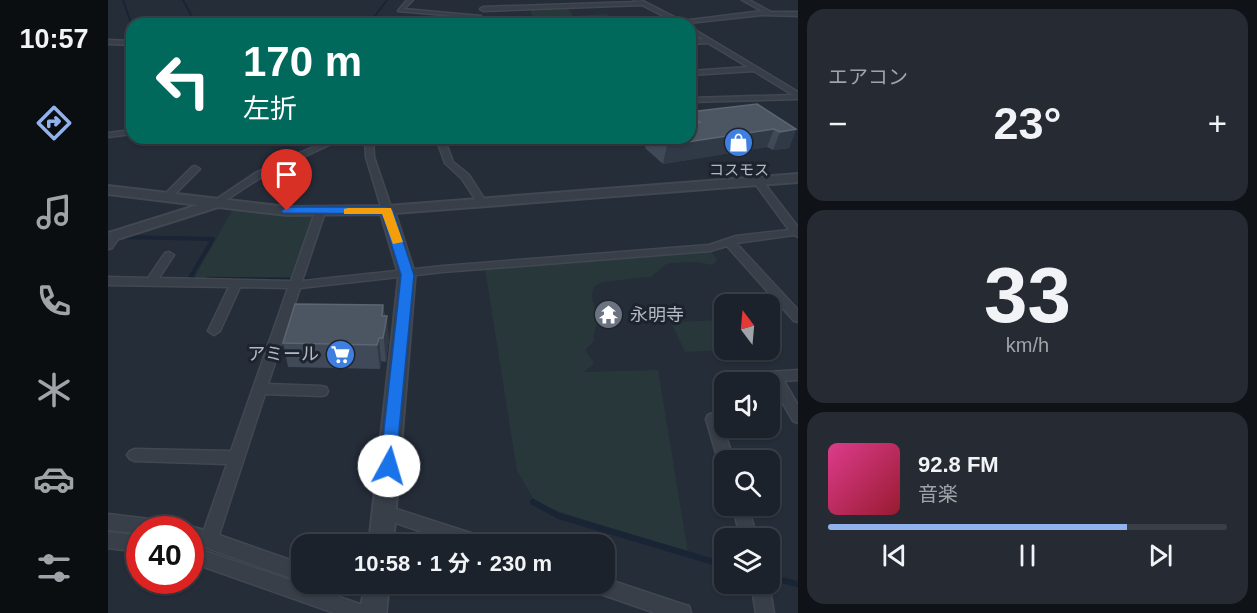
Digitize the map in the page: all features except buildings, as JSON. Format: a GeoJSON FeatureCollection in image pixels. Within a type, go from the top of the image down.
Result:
{"type":"FeatureCollection","features":[{"type":"Feature","properties":{"kind":"street"},"geometry":{"type":"LineString","coordinates":[[410,0],[400,10],[478,16],[487,0]]}},
{"type":"Feature","properties":{"kind":"street"},"geometry":{"type":"LineString","coordinates":[[483,9],[659,0]]}},
{"type":"Feature","properties":{"kind":"street"},"geometry":{"type":"LineString","coordinates":[[745,0],[770,13]]}},
{"type":"Feature","properties":{"kind":"street"},"geometry":{"type":"LineString","coordinates":[[640,2],[671,18]]}},
{"type":"Feature","properties":{"kind":"street"},"geometry":{"type":"LineString","coordinates":[[696,22],[770,13],[798,14]]}},
{"type":"Feature","properties":{"kind":"street"},"geometry":{"type":"LineString","coordinates":[[696,32],[798,96]]}},
{"type":"Feature","properties":{"kind":"street"},"geometry":{"type":"LineString","coordinates":[[696,42],[710,41]]}},
{"type":"Feature","properties":{"kind":"street"},"geometry":{"type":"LineString","coordinates":[[108,42],[126,43]]}},
{"type":"Feature","properties":{"kind":"street"},"geometry":{"type":"LineString","coordinates":[[696,73],[755,69]]}},
{"type":"Feature","properties":{"kind":"street"},"geometry":{"type":"LineString","coordinates":[[696,100],[798,96]]}},
{"type":"Feature","properties":{"kind":"street"},"geometry":{"type":"LineString","coordinates":[[108,135],[126,133]]}},
{"type":"Feature","properties":{"kind":"street"},"geometry":{"type":"LineString","coordinates":[[111,240],[217,202],[260,174],[327,144]]}},
{"type":"Feature","properties":{"kind":"street"},"geometry":{"type":"LineString","coordinates":[[369,144],[370,158],[407,275],[382,534]]}},
{"type":"Feature","properties":{"kind":"street"},"geometry":{"type":"LineString","coordinates":[[442,144],[448,163],[466,177],[482,203]]}},
{"type":"Feature","properties":{"kind":"street"},"geometry":{"type":"LineString","coordinates":[[167,196],[195,169]]}},
{"type":"Feature","properties":{"kind":"street"},"geometry":{"type":"LineString","coordinates":[[108,190],[320,212],[387,210],[798,178]]}},
{"type":"Feature","properties":{"kind":"street"},"geometry":{"type":"LineString","coordinates":[[758,181],[797,233]]}},
{"type":"Feature","properties":{"kind":"street"},"geometry":{"type":"LineString","coordinates":[[209,539],[320,212]]}},
{"type":"Feature","properties":{"kind":"street"},"geometry":{"type":"LineString","coordinates":[[108,281],[296,285],[407,275],[443,269],[711,248],[736,239],[797,233]]}},
{"type":"Feature","properties":{"kind":"street"},"geometry":{"type":"LineString","coordinates":[[730,243],[798,318]]}},
{"type":"Feature","properties":{"kind":"street"},"geometry":{"type":"LineString","coordinates":[[151,282],[169,255]]}},
{"type":"Feature","properties":{"kind":"street"},"geometry":{"type":"LineString","coordinates":[[214,331],[236,284]]}},
{"type":"Feature","properties":{"kind":"street"},"geometry":{"type":"LineString","coordinates":[[798,375],[774,376],[798,417]]}},
{"type":"Feature","properties":{"kind":"street"},"geometry":{"type":"LineString","coordinates":[[260,389],[321,391]]}},
{"type":"Feature","properties":{"kind":"street"},"geometry":{"type":"LineString","coordinates":[[713,419],[723,450]]}},
{"type":"Feature","properties":{"kind":"street"},"geometry":{"type":"LineString","coordinates":[[135,456],[236,458]]}},
{"type":"Feature","properties":{"kind":"street"},"geometry":{"type":"LineString","coordinates":[[384,512],[450,534]]}},
{"type":"Feature","properties":{"kind":"street"},"geometry":{"type":"LineString","coordinates":[[108,522],[126,524]]}},
{"type":"Feature","properties":{"kind":"street"},"geometry":{"type":"LineString","coordinates":[[204,538],[291,569]]}},
{"type":"Feature","properties":{"kind":"street"},"geometry":{"type":"LineString","coordinates":[[108,540],[126,542]]}},
{"type":"Feature","properties":{"kind":"street"},"geometry":{"type":"LineString","coordinates":[[204,559],[360,613]]}},
{"type":"Feature","properties":{"kind":"street"},"geometry":{"type":"LineString","coordinates":[[615,591],[682,613]]}},
{"type":"Feature","properties":{"kind":"street"},"geometry":{"type":"LineString","coordinates":[[374,613],[376,594]]}},
{"type":"Feature","properties":{"kind":"street"},"geometry":{"type":"LineString","coordinates":[[762,594],[765,613]]}},
{"type":"Feature","properties":{"kind":"shaded area"},"geometry":{"type":"Polygon","coordinates":[[[567,7],[573,16],[607,14],[611,18],[533,18],[529,8],[567,7]]]}},
{"type":"Feature","properties":{"kind":"shaded area"},"geometry":{"type":"Polygon","coordinates":[[[233,209],[316,215],[294,278],[194,278],[233,209]]]}},
{"type":"Feature","properties":{"kind":"shaded area"},"geometry":{"type":"Polygon","coordinates":[[[711,251],[717,260],[712,265],[697,262],[671,263],[665,265],[651,277],[602,282],[595,286],[592,295],[597,322],[594,341],[585,350],[593,361],[593,365],[584,372],[658,370],[688,552],[544,507],[533,498],[517,471],[485,269],[711,251]]]}},
{"type":"Feature","properties":{"kind":"shaded area"},"geometry":{"type":"Polygon","coordinates":[[[714,320],[714,351],[685,352],[671,322],[714,320]]]}},
{"type":"Feature","properties":{"kind":"waterway"},"geometry":{"type":"LineString","coordinates":[[123,0],[129,18]]}},
{"type":"Feature","properties":{"kind":"waterway"},"geometry":{"type":"LineString","coordinates":[[183,0],[193,18]]}},
{"type":"Feature","properties":{"kind":"waterway"},"geometry":{"type":"LineString","coordinates":[[374,18],[387,0]]}},
{"type":"Feature","properties":{"kind":"waterway"},"geometry":{"type":"LineString","coordinates":[[122,237],[213,239],[191,276]]}},
{"type":"Feature","properties":{"kind":"waterway"},"geometry":{"type":"LineString","coordinates":[[192,275],[190,279],[194,279]]}},
{"type":"Feature","properties":{"kind":"waterway"},"geometry":{"type":"LineString","coordinates":[[208,279],[320,280]]}},
{"type":"Feature","properties":{"kind":"waterway"},"geometry":{"type":"LineString","coordinates":[[533,502],[559,516],[714,562]]}},
{"type":"Feature","properties":{"kind":"waterway"},"geometry":{"type":"LineString","coordinates":[[781,580],[798,584]]}},
{"type":"Feature","properties":{"kind":"slow traffic"},"geometry":{"type":"LineString","coordinates":[[348,211],[387,210],[397,242]]}},
{"type":"Feature","properties":{"kind":"place","name":"コスモス"},"geometry":{"type":"Point","coordinates":[739,142]}},
{"type":"Feature","properties":{"kind":"place","name":"永明寺"},"geometry":{"type":"Point","coordinates":[609,315]}},
{"type":"Feature","properties":{"kind":"place","name":"アミール"},"geometry":{"type":"Point","coordinates":[340,354]}},
{"type":"Feature","properties":{"kind":"route"},"geometry":{"type":"LineString","coordinates":[[287,211],[387,210],[407,275],[389,466]]}}]}
